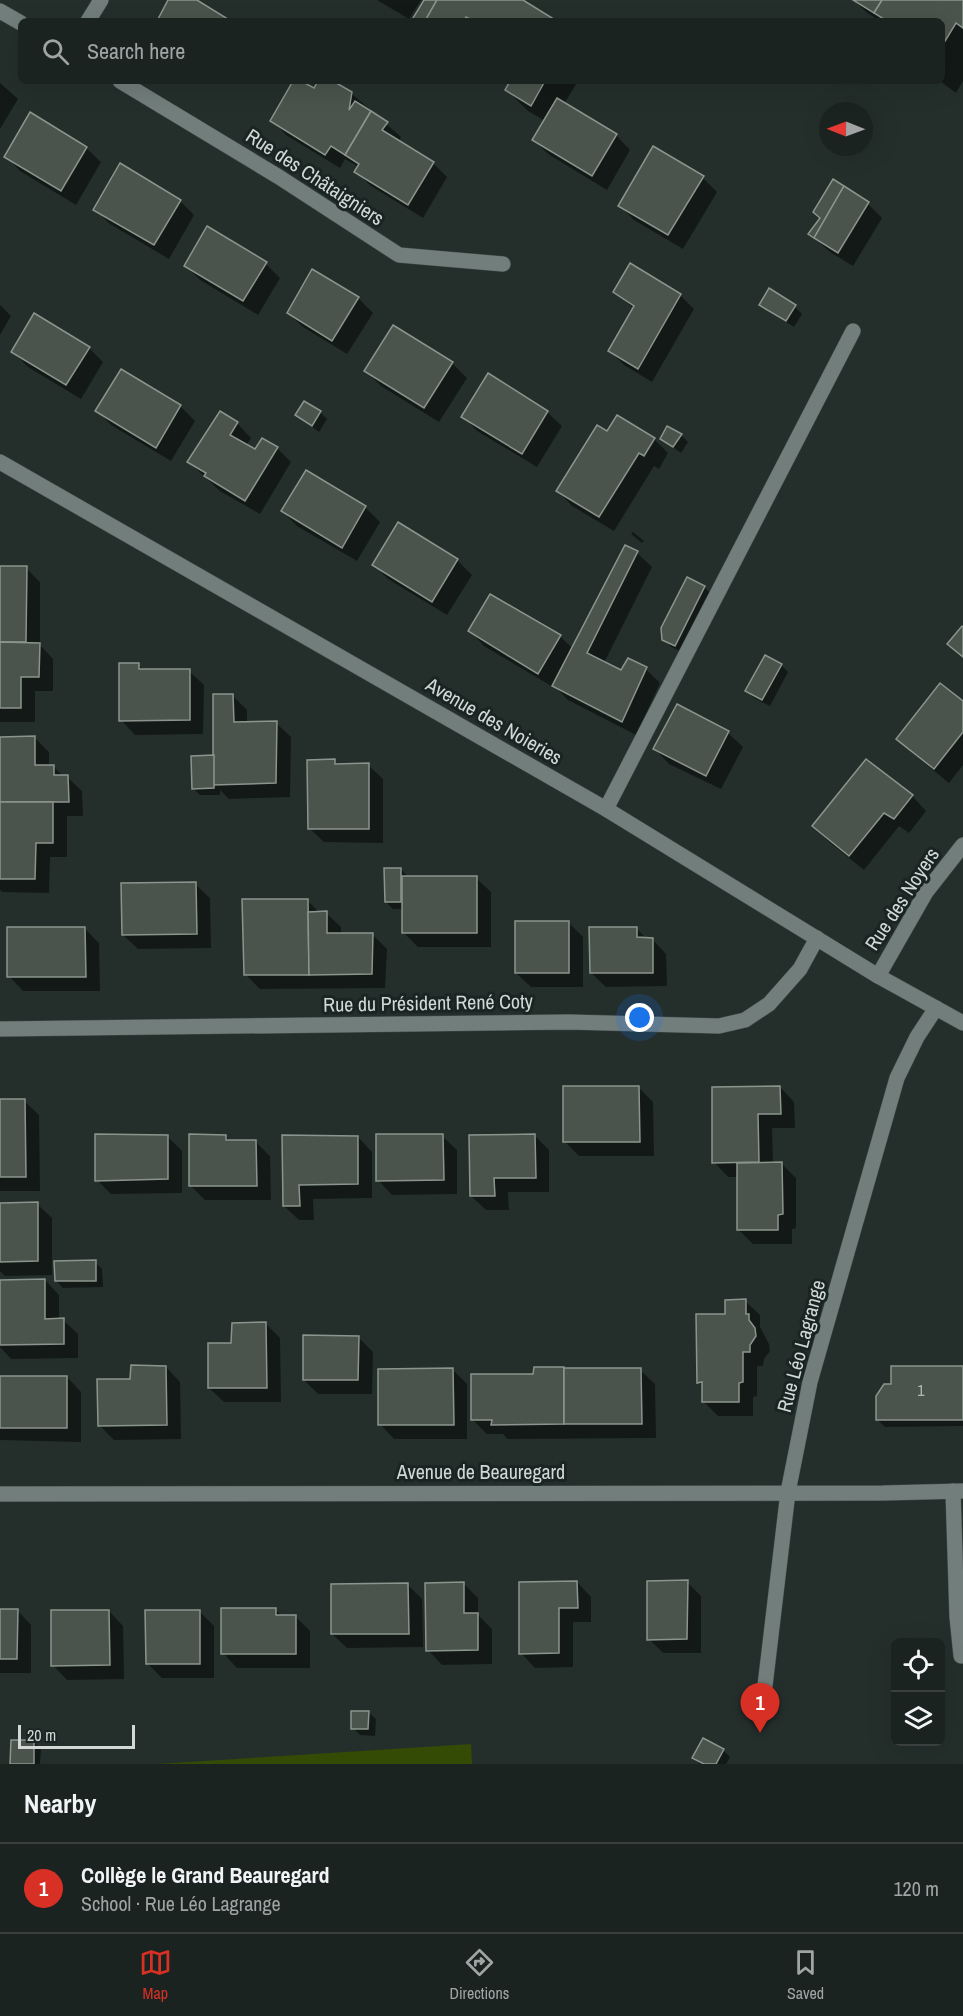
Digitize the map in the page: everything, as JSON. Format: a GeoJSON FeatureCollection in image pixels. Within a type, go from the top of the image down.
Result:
{"type":"FeatureCollection","features":[{"type":"Feature","properties":{"kind":"street"},"geometry":{"type":"LineString","coordinates":[[90,18],[101,0]]}},
{"type":"Feature","properties":{"kind":"street"},"geometry":{"type":"LineString","coordinates":[[0,11],[18,21]]}},
{"type":"Feature","properties":{"kind":"street","name":"Rue des Châtaigniers"},"geometry":{"type":"LineString","coordinates":[[125,84],[279,177],[399,255],[502,264]]}},
{"type":"Feature","properties":{"kind":"street"},"geometry":{"type":"LineString","coordinates":[[606,809],[853,331]]}},
{"type":"Feature","properties":{"kind":"street","name":"Avenue des Noieries"},"geometry":{"type":"LineString","coordinates":[[0,462],[606,809],[878,976],[963,1023]]}},
{"type":"Feature","properties":{"kind":"street","name":"Rue des Noyers"},"geometry":{"type":"LineString","coordinates":[[878,976],[926,892],[963,845]]}},
{"type":"Feature","properties":{"kind":"street","name":"Rue du Président René Coty"},"geometry":{"type":"LineString","coordinates":[[0,1029],[569,1022],[719,1026],[745,1020],[769,1004],[800,969],[818,938]]}},
{"type":"Feature","properties":{"kind":"street","name":"Rue Léo Lagrange"},"geometry":{"type":"LineString","coordinates":[[762,1711],[788,1492],[810,1382],[897,1078],[917,1037],[936,1008]]}},
{"type":"Feature","properties":{"kind":"street"},"geometry":{"type":"LineString","coordinates":[[958,1491],[957,1617],[961,1656]]}},
{"type":"Feature","properties":{"kind":"street","name":"Avenue de Beauregard"},"geometry":{"type":"LineString","coordinates":[[0,1494],[958,1491]]}},
{"type":"Feature","properties":{"kind":"green space"},"geometry":{"type":"Polygon","coordinates":[[[471,1744],[472,1764],[157,1764],[471,1744]]]}},
{"type":"Feature","properties":{"kind":"building"},"geometry":{"type":"Polygon","coordinates":[[[168,0],[197,0],[226,18],[159,18],[168,0]]]}},
{"type":"Feature","properties":{"kind":"building"},"geometry":{"type":"Polygon","coordinates":[[[424,0],[437,0],[427,18],[413,18],[424,0]]]}},
{"type":"Feature","properties":{"kind":"building"},"geometry":{"type":"Polygon","coordinates":[[[437,0],[523,0],[552,18],[466,17],[427,18],[437,0]]]}},
{"type":"Feature","properties":{"kind":"building"},"geometry":{"type":"Polygon","coordinates":[[[853,0],[882,0],[874,13],[853,0]]]}},
{"type":"Feature","properties":{"kind":"building"},"geometry":{"type":"Polygon","coordinates":[[[882,0],[963,0],[963,28],[956,23],[945,41],[945,18],[882,18],[874,13],[882,0]]]}},
{"type":"Feature","properties":{"kind":"building"},"geometry":{"type":"Polygon","coordinates":[[[291,84],[307,84],[314,88],[316,84],[338,84],[352,92],[349,110],[355,101],[371,111],[345,155],[331,146],[325,155],[270,121],[291,84]]]}},
{"type":"Feature","properties":{"kind":"building"},"geometry":{"type":"Polygon","coordinates":[[[508,84],[543,84],[531,106],[505,90],[508,84]]]}},
{"type":"Feature","properties":{"kind":"building"},"geometry":{"type":"Polygon","coordinates":[[[557,98],[617,134],[592,176],[532,140],[557,98]]]}},
{"type":"Feature","properties":{"kind":"building"},"geometry":{"type":"Polygon","coordinates":[[[371,111],[388,122],[382,130],[434,162],[408,205],[354,172],[359,164],[345,155],[371,111]]]}},
{"type":"Feature","properties":{"kind":"building"},"geometry":{"type":"Polygon","coordinates":[[[30,112],[87,147],[61,191],[4,157],[30,112]]]}},
{"type":"Feature","properties":{"kind":"building"},"geometry":{"type":"Polygon","coordinates":[[[653,146],[704,176],[668,235],[618,206],[653,146]]]}},
{"type":"Feature","properties":{"kind":"building"},"geometry":{"type":"Polygon","coordinates":[[[120,163],[181,200],[154,245],[93,210],[120,163]]]}},
{"type":"Feature","properties":{"kind":"building"},"geometry":{"type":"Polygon","coordinates":[[[833,179],[844,186],[814,238],[808,234],[820,218],[813,212],[833,179]]]}},
{"type":"Feature","properties":{"kind":"building"},"geometry":{"type":"Polygon","coordinates":[[[844,186],[869,202],[838,253],[814,238],[844,186]]]}},
{"type":"Feature","properties":{"kind":"building"},"geometry":{"type":"Polygon","coordinates":[[[207,226],[267,262],[243,301],[184,266],[207,226]]]}},
{"type":"Feature","properties":{"kind":"building"},"geometry":{"type":"Polygon","coordinates":[[[630,263],[681,294],[638,369],[608,351],[634,306],[613,292],[630,263]]]}},
{"type":"Feature","properties":{"kind":"building"},"geometry":{"type":"Polygon","coordinates":[[[312,269],[359,297],[332,341],[287,313],[312,269]]]}},
{"type":"Feature","properties":{"kind":"building"},"geometry":{"type":"Polygon","coordinates":[[[769,288],[796,305],[786,321],[759,305],[769,288]]]}},
{"type":"Feature","properties":{"kind":"building"},"geometry":{"type":"Polygon","coordinates":[[[34,313],[90,347],[66,385],[11,352],[34,313]]]}},
{"type":"Feature","properties":{"kind":"building"},"geometry":{"type":"Polygon","coordinates":[[[393,325],[453,362],[424,408],[364,371],[393,325]]]}},
{"type":"Feature","properties":{"kind":"building"},"geometry":{"type":"Polygon","coordinates":[[[121,369],[181,405],[156,448],[95,411],[121,369]]]}},
{"type":"Feature","properties":{"kind":"building"},"geometry":{"type":"Polygon","coordinates":[[[488,373],[548,411],[522,454],[461,417],[488,373]]]}},
{"type":"Feature","properties":{"kind":"building"},"geometry":{"type":"Polygon","coordinates":[[[304,401],[321,411],[312,426],[295,415],[304,401]]]}},
{"type":"Feature","properties":{"kind":"building"},"geometry":{"type":"Polygon","coordinates":[[[220,411],[238,422],[230,435],[255,449],[262,438],[278,447],[245,501],[204,476],[206,473],[187,462],[220,411]]]}},
{"type":"Feature","properties":{"kind":"building"},"geometry":{"type":"Polygon","coordinates":[[[617,415],[655,438],[644,456],[639,453],[599,517],[556,491],[597,425],[607,431],[617,415]]]}},
{"type":"Feature","properties":{"kind":"building"},"geometry":{"type":"Polygon","coordinates":[[[667,426],[682,434],[673,447],[660,439],[667,426]]]}},
{"type":"Feature","properties":{"kind":"building"},"geometry":{"type":"Polygon","coordinates":[[[306,470],[366,506],[342,548],[281,511],[306,470]]]}},
{"type":"Feature","properties":{"kind":"building"},"geometry":{"type":"Polygon","coordinates":[[[398,522],[458,559],[432,602],[372,565],[398,522]]]}},
{"type":"Feature","properties":{"kind":"building"},"geometry":{"type":"Polygon","coordinates":[[[625,545],[638,551],[587,653],[621,670],[628,658],[647,667],[622,722],[552,686],[625,545]]]}},
{"type":"Feature","properties":{"kind":"building"},"geometry":{"type":"Polygon","coordinates":[[[0,566],[27,566],[26,642],[0,642],[0,566]]]}},
{"type":"Feature","properties":{"kind":"building"},"geometry":{"type":"Polygon","coordinates":[[[687,577],[705,586],[675,646],[662,640],[661,628],[687,577]]]}},
{"type":"Feature","properties":{"kind":"building"},"geometry":{"type":"Polygon","coordinates":[[[490,594],[561,635],[538,674],[468,631],[490,594]]]}},
{"type":"Feature","properties":{"kind":"building"},"geometry":{"type":"Polygon","coordinates":[[[963,627],[963,657],[947,644],[963,627]]]}},
{"type":"Feature","properties":{"kind":"building"},"geometry":{"type":"Polygon","coordinates":[[[0,642],[40,643],[39,677],[21,677],[21,708],[0,708],[0,642]]]}},
{"type":"Feature","properties":{"kind":"building"},"geometry":{"type":"Polygon","coordinates":[[[765,655],[782,664],[762,700],[745,691],[765,655]]]}},
{"type":"Feature","properties":{"kind":"building"},"geometry":{"type":"Polygon","coordinates":[[[119,663],[139,663],[139,669],[190,669],[190,720],[119,721],[119,663]]]}},
{"type":"Feature","properties":{"kind":"building"},"geometry":{"type":"Polygon","coordinates":[[[940,683],[963,701],[963,732],[934,769],[896,739],[940,683]]]}},
{"type":"Feature","properties":{"kind":"building"},"geometry":{"type":"Polygon","coordinates":[[[213,694],[233,694],[234,722],[277,721],[276,783],[213,785],[213,694]]]}},
{"type":"Feature","properties":{"kind":"building"},"geometry":{"type":"Polygon","coordinates":[[[677,704],[729,731],[706,776],[653,749],[677,704]]]}},
{"type":"Feature","properties":{"kind":"building"},"geometry":{"type":"Polygon","coordinates":[[[35,736],[35,765],[54,765],[54,775],[68,775],[69,802],[0,802],[0,737],[35,736]]]}},
{"type":"Feature","properties":{"kind":"building"},"geometry":{"type":"Polygon","coordinates":[[[214,755],[214,788],[192,789],[191,756],[214,755]]]}},
{"type":"Feature","properties":{"kind":"building"},"geometry":{"type":"Polygon","coordinates":[[[335,759],[335,764],[369,763],[369,829],[308,829],[307,760],[335,759]]]}},
{"type":"Feature","properties":{"kind":"building"},"geometry":{"type":"Polygon","coordinates":[[[866,759],[913,795],[894,819],[884,813],[849,856],[812,826],[866,759]]]}},
{"type":"Feature","properties":{"kind":"building"},"geometry":{"type":"Polygon","coordinates":[[[0,802],[53,802],[53,843],[36,843],[35,879],[0,879],[0,802]]]}},
{"type":"Feature","properties":{"kind":"building"},"geometry":{"type":"Polygon","coordinates":[[[384,868],[401,868],[401,902],[385,902],[384,868]]]}},
{"type":"Feature","properties":{"kind":"building"},"geometry":{"type":"Polygon","coordinates":[[[402,876],[477,876],[477,933],[402,933],[402,876]]]}},
{"type":"Feature","properties":{"kind":"building"},"geometry":{"type":"Polygon","coordinates":[[[196,882],[197,934],[122,935],[121,883],[196,882]]]}},
{"type":"Feature","properties":{"kind":"building"},"geometry":{"type":"Polygon","coordinates":[[[242,899],[308,899],[309,975],[244,975],[242,899]]]}},
{"type":"Feature","properties":{"kind":"building"},"geometry":{"type":"Polygon","coordinates":[[[327,911],[327,933],[373,933],[372,974],[309,975],[308,912],[327,911]]]}},
{"type":"Feature","properties":{"kind":"building"},"geometry":{"type":"Polygon","coordinates":[[[515,921],[569,921],[569,973],[515,973],[515,921]]]}},
{"type":"Feature","properties":{"kind":"building"},"geometry":{"type":"Polygon","coordinates":[[[7,927],[85,927],[86,977],[7,977],[7,927]]]}},
{"type":"Feature","properties":{"kind":"building"},"geometry":{"type":"Polygon","coordinates":[[[589,927],[637,927],[637,937],[653,938],[653,973],[590,973],[589,927]]]}},
{"type":"Feature","properties":{"kind":"building"},"geometry":{"type":"Polygon","coordinates":[[[563,1086],[639,1086],[640,1142],[563,1142],[563,1086]]]}},
{"type":"Feature","properties":{"kind":"building"},"geometry":{"type":"Polygon","coordinates":[[[780,1086],[781,1114],[758,1114],[759,1162],[712,1163],[712,1087],[780,1086]]]}},
{"type":"Feature","properties":{"kind":"building"},"geometry":{"type":"Polygon","coordinates":[[[0,1099],[25,1099],[26,1177],[0,1177],[0,1099]]]}},
{"type":"Feature","properties":{"kind":"building"},"geometry":{"type":"Polygon","coordinates":[[[95,1134],[168,1135],[168,1179],[95,1181],[95,1134]]]}},
{"type":"Feature","properties":{"kind":"building"},"geometry":{"type":"Polygon","coordinates":[[[189,1134],[226,1135],[226,1140],[256,1140],[257,1186],[189,1186],[189,1134]]]}},
{"type":"Feature","properties":{"kind":"building"},"geometry":{"type":"Polygon","coordinates":[[[376,1134],[443,1134],[444,1180],[376,1181],[376,1134]]]}},
{"type":"Feature","properties":{"kind":"building"},"geometry":{"type":"Polygon","coordinates":[[[535,1134],[536,1178],[494,1178],[495,1196],[470,1196],[469,1135],[535,1134]]]}},
{"type":"Feature","properties":{"kind":"building"},"geometry":{"type":"Polygon","coordinates":[[[282,1135],[358,1136],[358,1184],[299,1185],[300,1206],[283,1206],[282,1135]]]}},
{"type":"Feature","properties":{"kind":"building"},"geometry":{"type":"Polygon","coordinates":[[[782,1162],[783,1214],[778,1215],[778,1230],[737,1230],[737,1163],[782,1162]]]}},
{"type":"Feature","properties":{"kind":"building"},"geometry":{"type":"Polygon","coordinates":[[[38,1202],[38,1261],[0,1262],[0,1203],[38,1202]]]}},
{"type":"Feature","properties":{"kind":"building"},"geometry":{"type":"Polygon","coordinates":[[[96,1260],[96,1281],[55,1281],[54,1261],[96,1260]]]}},
{"type":"Feature","properties":{"kind":"building"},"geometry":{"type":"Polygon","coordinates":[[[45,1279],[45,1319],[64,1318],[64,1344],[0,1345],[0,1280],[45,1279]]]}},
{"type":"Feature","properties":{"kind":"building"},"geometry":{"type":"Polygon","coordinates":[[[746,1299],[746,1314],[749,1314],[749,1320],[755,1328],[756,1336],[750,1345],[750,1352],[743,1352],[743,1382],[739,1383],[739,1402],[702,1402],[702,1382],[697,1383],[696,1314],[725,1314],[725,1300],[746,1299]]]}},
{"type":"Feature","properties":{"kind":"building"},"geometry":{"type":"Polygon","coordinates":[[[266,1322],[267,1388],[208,1388],[208,1343],[231,1343],[232,1323],[266,1322]]]}},
{"type":"Feature","properties":{"kind":"building"},"geometry":{"type":"Polygon","coordinates":[[[303,1335],[359,1336],[358,1380],[303,1380],[303,1335]]]}},
{"type":"Feature","properties":{"kind":"building"},"geometry":{"type":"Polygon","coordinates":[[[131,1365],[166,1366],[167,1425],[98,1426],[97,1379],[130,1379],[131,1365]]]}},
{"type":"Feature","properties":{"kind":"building"},"geometry":{"type":"Polygon","coordinates":[[[891,1366],[963,1366],[963,1420],[876,1420],[876,1396],[884,1384],[891,1384],[891,1366]]]}},
{"type":"Feature","properties":{"kind":"building"},"geometry":{"type":"Polygon","coordinates":[[[534,1367],[564,1367],[564,1424],[491,1425],[492,1420],[471,1420],[471,1374],[533,1374],[534,1367]]]}},
{"type":"Feature","properties":{"kind":"building"},"geometry":{"type":"Polygon","coordinates":[[[453,1368],[454,1425],[378,1425],[378,1369],[453,1368]]]}},
{"type":"Feature","properties":{"kind":"building"},"geometry":{"type":"Polygon","coordinates":[[[564,1368],[641,1368],[642,1424],[564,1424],[564,1368]]]}},
{"type":"Feature","properties":{"kind":"building"},"geometry":{"type":"Polygon","coordinates":[[[0,1376],[67,1376],[67,1428],[0,1428],[0,1376]]]}},
{"type":"Feature","properties":{"kind":"building"},"geometry":{"type":"Polygon","coordinates":[[[688,1580],[687,1639],[647,1640],[647,1581],[688,1580]]]}},
{"type":"Feature","properties":{"kind":"building"},"geometry":{"type":"Polygon","coordinates":[[[577,1581],[578,1608],[559,1608],[559,1653],[519,1654],[519,1582],[577,1581]]]}},
{"type":"Feature","properties":{"kind":"building"},"geometry":{"type":"Polygon","coordinates":[[[464,1582],[464,1613],[478,1613],[478,1650],[426,1651],[425,1583],[464,1582]]]}},
{"type":"Feature","properties":{"kind":"building"},"geometry":{"type":"Polygon","coordinates":[[[408,1583],[409,1634],[331,1634],[331,1584],[408,1583]]]}},
{"type":"Feature","properties":{"kind":"building"},"geometry":{"type":"Polygon","coordinates":[[[221,1608],[276,1608],[276,1615],[296,1615],[296,1654],[221,1654],[221,1608]]]}},
{"type":"Feature","properties":{"kind":"building"},"geometry":{"type":"Polygon","coordinates":[[[0,1609],[18,1609],[17,1659],[0,1659],[0,1609]]]}},
{"type":"Feature","properties":{"kind":"building"},"geometry":{"type":"Polygon","coordinates":[[[51,1610],[109,1610],[110,1665],[51,1666],[51,1610]]]}},
{"type":"Feature","properties":{"kind":"building"},"geometry":{"type":"Polygon","coordinates":[[[145,1610],[200,1610],[200,1664],[146,1664],[145,1610]]]}},
{"type":"Feature","properties":{"kind":"building"},"geometry":{"type":"Polygon","coordinates":[[[351,1711],[369,1711],[368,1729],[351,1729],[351,1711]]]}},
{"type":"Feature","properties":{"kind":"building"},"geometry":{"type":"Polygon","coordinates":[[[703,1738],[724,1749],[716,1764],[704,1764],[692,1758],[703,1738]]]}},
{"type":"Feature","properties":{"kind":"building"},"geometry":{"type":"Polygon","coordinates":[[[11,1740],[34,1740],[34,1764],[10,1764],[11,1740]]]}},
{"type":"Feature","properties":{"kind":"place","name":"Collège le Grand Beauregard"},"geometry":{"type":"Point","coordinates":[760,1733]}}]}
